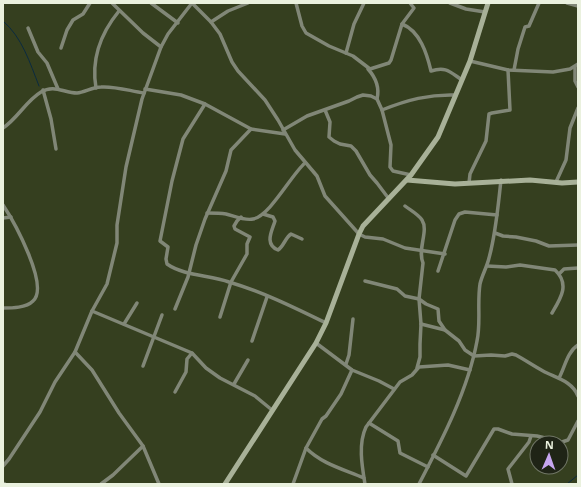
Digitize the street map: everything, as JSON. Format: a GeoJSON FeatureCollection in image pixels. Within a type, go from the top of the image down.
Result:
{"type":"FeatureCollection","features":[{"type":"Feature","properties":{"kind":"street"},"geometry":{"type":"LineString","coordinates":[[61,48],[67,30],[73,20],[83,14],[90,3]]}},
{"type":"Feature","properties":{"kind":"street"},"geometry":{"type":"LineString","coordinates":[[112,3],[143,33],[161,47]]}},
{"type":"Feature","properties":{"kind":"street"},"geometry":{"type":"LineString","coordinates":[[151,3],[178,22]]}},
{"type":"Feature","properties":{"kind":"street"},"geometry":{"type":"LineString","coordinates":[[3,466],[40,412],[55,382],[75,352],[92,310],[107,284],[117,243],[117,219],[126,167],[144,91],[161,47],[168,34],[192,3],[224,40],[232,62],[238,71],[265,100],[294,150],[317,176],[325,196],[359,234],[365,237],[383,239],[405,248],[421,249],[445,254]]}},
{"type":"Feature","properties":{"kind":"street"},"geometry":{"type":"LineString","coordinates":[[210,22],[228,11],[248,3]]}},
{"type":"Feature","properties":{"kind":"street"},"geometry":{"type":"LineString","coordinates":[[296,3],[302,26],[306,33],[329,46],[356,58],[368,69],[378,85],[379,92],[377,99]]}},
{"type":"Feature","properties":{"kind":"street"},"geometry":{"type":"LineString","coordinates":[[346,53],[354,24],[364,3]]}},
{"type":"Feature","properties":{"kind":"street"},"geometry":{"type":"LineString","coordinates":[[368,69],[389,63],[391,60],[402,24],[414,10],[414,6],[410,3]]}},
{"type":"Feature","properties":{"kind":"street"},"geometry":{"type":"LineString","coordinates":[[450,3],[466,9],[485,12]]}},
{"type":"Feature","properties":{"kind":"street"},"geometry":{"type":"LineString","coordinates":[[225,484],[316,343],[326,323],[363,226],[407,180],[438,137],[470,61],[488,3]]}},
{"type":"Feature","properties":{"kind":"street"},"geometry":{"type":"LineString","coordinates":[[514,70],[518,49],[526,27],[529,26],[539,3]]}},
{"type":"Feature","properties":{"kind":"street"},"geometry":{"type":"LineString","coordinates":[[568,3],[578,6]]}},
{"type":"Feature","properties":{"kind":"street"},"geometry":{"type":"LineString","coordinates":[[96,88],[94,74],[98,49],[109,23],[119,10]]}},
{"type":"Feature","properties":{"kind":"street"},"geometry":{"type":"LineString","coordinates":[[402,24],[410,28],[422,44],[431,71],[439,68],[445,69],[462,80]]}},
{"type":"Feature","properties":{"kind":"street"},"geometry":{"type":"LineString","coordinates":[[28,28],[38,52],[46,63],[58,89]]}},
{"type":"Feature","properties":{"kind":"street"},"geometry":{"type":"LineString","coordinates":[[470,61],[508,70],[553,72],[576,66],[575,81],[578,87]]}},
{"type":"Feature","properties":{"kind":"street"},"geometry":{"type":"LineString","coordinates":[[469,183],[470,174],[486,141],[489,114],[510,110],[508,70]]}},
{"type":"Feature","properties":{"kind":"street"},"geometry":{"type":"LineString","coordinates":[[3,128],[43,90],[53,88],[75,93],[96,88],[109,87],[181,95],[205,104],[251,129],[285,134]]}},
{"type":"Feature","properties":{"kind":"street"},"geometry":{"type":"LineString","coordinates":[[43,90],[51,119],[56,149]]}},
{"type":"Feature","properties":{"kind":"street"},"geometry":{"type":"LineString","coordinates":[[382,110],[402,102],[424,96],[442,94],[456,95]]}},
{"type":"Feature","properties":{"kind":"street"},"geometry":{"type":"LineString","coordinates":[[283,130],[307,116],[363,95],[371,96],[377,99],[382,110],[391,145],[390,168],[393,171],[411,175]]}},
{"type":"Feature","properties":{"kind":"street"},"geometry":{"type":"LineString","coordinates":[[205,104],[183,138],[172,181],[160,241],[168,247],[166,259],[167,264],[190,272],[231,282],[267,296],[326,323]]}},
{"type":"Feature","properties":{"kind":"street"},"geometry":{"type":"LineString","coordinates":[[556,182],[566,160],[570,128],[578,108]]}},
{"type":"Feature","properties":{"kind":"street"},"geometry":{"type":"LineString","coordinates":[[325,110],[330,122],[329,137],[340,144],[351,146],[356,151],[370,175],[378,183],[389,199]]}},
{"type":"Feature","properties":{"kind":"street"},"geometry":{"type":"LineString","coordinates":[[175,309],[190,272],[196,246],[207,213],[226,171],[231,150],[233,146],[251,129]]}},
{"type":"Feature","properties":{"kind":"street"},"geometry":{"type":"LineString","coordinates":[[207,213],[223,214],[252,220],[260,217],[273,204],[293,175],[305,163]]}},
{"type":"Feature","properties":{"kind":"street"},"geometry":{"type":"LineString","coordinates":[[407,180],[469,183],[501,180],[530,180],[568,183],[578,182]]}},
{"type":"Feature","properties":{"kind":"street"},"geometry":{"type":"LineString","coordinates":[[419,484],[447,427],[470,370],[474,356],[478,335],[478,305],[480,288],[495,233],[501,180]]}},
{"type":"Feature","properties":{"kind":"street"},"geometry":{"type":"LineString","coordinates":[[3,205],[11,217],[33,267],[37,281],[37,293],[33,301],[29,304],[13,308],[3,308]]}},
{"type":"Feature","properties":{"kind":"street"},"geometry":{"type":"LineString","coordinates":[[365,484],[362,443],[364,432],[394,389],[400,382],[412,374],[420,357],[421,324],[419,299],[422,262],[420,258],[424,225],[420,218],[405,206]]}},
{"type":"Feature","properties":{"kind":"street"},"geometry":{"type":"LineString","coordinates":[[438,271],[445,254],[455,220],[459,214],[465,212],[497,215]]}},
{"type":"Feature","properties":{"kind":"street"},"geometry":{"type":"LineString","coordinates":[[263,214],[273,218],[275,221],[270,237],[270,244],[273,248],[278,250],[291,234],[302,239]]}},
{"type":"Feature","properties":{"kind":"street"},"geometry":{"type":"LineString","coordinates":[[3,218],[11,217]]}},
{"type":"Feature","properties":{"kind":"street"},"geometry":{"type":"LineString","coordinates":[[220,317],[231,282],[247,254],[247,244],[250,238],[235,229],[234,226],[242,217]]}},
{"type":"Feature","properties":{"kind":"street"},"geometry":{"type":"LineString","coordinates":[[495,233],[503,236],[536,241],[549,246],[578,245]]}},
{"type":"Feature","properties":{"kind":"street"},"geometry":{"type":"LineString","coordinates":[[487,266],[506,267],[520,265],[533,268],[551,268],[559,274],[563,287],[562,298],[552,313]]}},
{"type":"Feature","properties":{"kind":"street"},"geometry":{"type":"LineString","coordinates":[[559,274],[564,269],[578,268]]}},
{"type":"Feature","properties":{"kind":"street"},"geometry":{"type":"LineString","coordinates":[[365,281],[396,289],[405,296],[419,299],[438,309],[439,321],[445,330],[459,341],[465,350],[474,356],[505,356],[514,354],[570,384],[578,396]]}},
{"type":"Feature","properties":{"kind":"street"},"geometry":{"type":"LineString","coordinates":[[252,341],[267,296]]}},
{"type":"Feature","properties":{"kind":"street"},"geometry":{"type":"LineString","coordinates":[[124,324],[137,303]]}},
{"type":"Feature","properties":{"kind":"street"},"geometry":{"type":"LineString","coordinates":[[92,310],[192,353],[206,368],[220,378],[255,396],[272,410]]}},
{"type":"Feature","properties":{"kind":"street"},"geometry":{"type":"LineString","coordinates":[[143,366],[162,315]]}},
{"type":"Feature","properties":{"kind":"street"},"geometry":{"type":"LineString","coordinates":[[346,364],[349,355],[353,319]]}},
{"type":"Feature","properties":{"kind":"street"},"geometry":{"type":"LineString","coordinates":[[421,324],[445,330]]}},
{"type":"Feature","properties":{"kind":"street"},"geometry":{"type":"LineString","coordinates":[[316,343],[346,364],[352,370],[394,389]]}},
{"type":"Feature","properties":{"kind":"street"},"geometry":{"type":"LineString","coordinates":[[559,378],[569,356],[578,345]]}},
{"type":"Feature","properties":{"kind":"street"},"geometry":{"type":"LineString","coordinates":[[75,352],[92,370],[126,424],[143,446],[159,484]]}},
{"type":"Feature","properties":{"kind":"street"},"geometry":{"type":"LineString","coordinates":[[174,392],[186,372],[187,359],[192,353]]}},
{"type":"Feature","properties":{"kind":"street"},"geometry":{"type":"LineString","coordinates":[[234,384],[248,360]]}},
{"type":"Feature","properties":{"kind":"street"},"geometry":{"type":"LineString","coordinates":[[416,368],[448,365],[470,370]]}},
{"type":"Feature","properties":{"kind":"street"},"geometry":{"type":"LineString","coordinates":[[294,484],[306,448],[322,419],[326,416],[341,394],[352,370]]}},
{"type":"Feature","properties":{"kind":"street"},"geometry":{"type":"LineString","coordinates":[[569,437],[578,421]]}},
{"type":"Feature","properties":{"kind":"street"},"geometry":{"type":"LineString","coordinates":[[369,423],[398,441],[400,453],[428,467]]}},
{"type":"Feature","properties":{"kind":"street"},"geometry":{"type":"LineString","coordinates":[[433,455],[466,476],[494,429],[512,434],[529,436]]}},
{"type":"Feature","properties":{"kind":"street"},"geometry":{"type":"LineString","coordinates":[[512,484],[508,469],[529,442]]}},
{"type":"Feature","properties":{"kind":"street"},"geometry":{"type":"LineString","coordinates":[[101,484],[113,475],[143,446]]}},
{"type":"Feature","properties":{"kind":"street"},"geometry":{"type":"LineString","coordinates":[[306,448],[318,459],[364,478]]}},
{"type":"Feature","properties":{"kind":"waterway"},"geometry":{"type":"LineString","coordinates":[[3,21],[10,27],[20,43],[29,60],[39,86]]}},
{"type":"Feature","properties":{"kind":"waterway"},"geometry":{"type":"LineString","coordinates":[[567,484],[578,475]]}}]}
